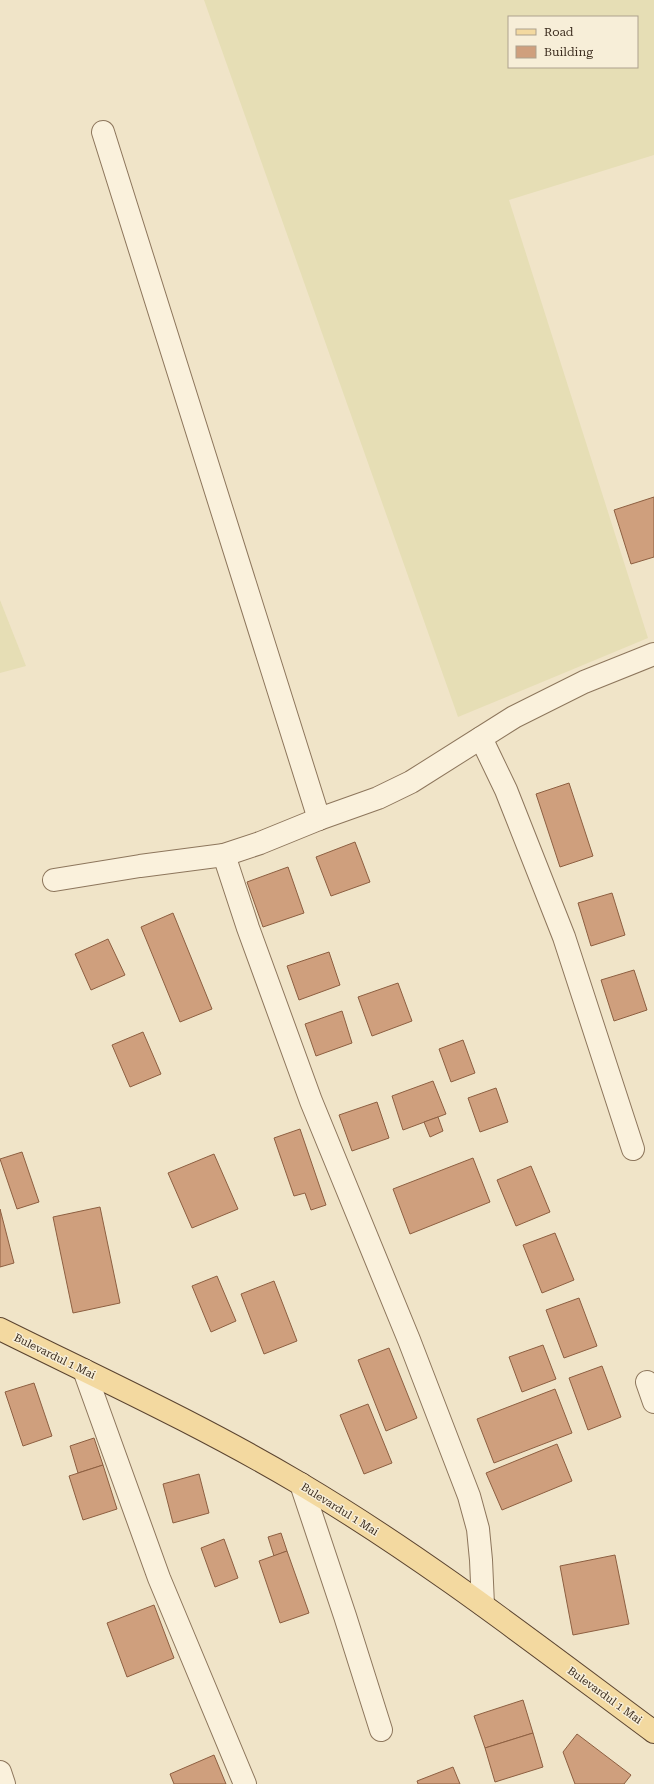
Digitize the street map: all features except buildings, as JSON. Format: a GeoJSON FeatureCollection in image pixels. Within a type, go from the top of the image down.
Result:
{"type":"FeatureCollection","features":[{"type":"Feature","properties":{"kind":"main road","name":"Bulevardul 1 Mai"},"geometry":{"type":"LineString","coordinates":[[0,1329],[234,1446],[374,1529],[483,1605],[654,1732]]}},
{"type":"Feature","properties":{"kind":"street"},"geometry":{"type":"LineString","coordinates":[[103,132],[319,819]]}},
{"type":"Feature","properties":{"kind":"street"},"geometry":{"type":"LineString","coordinates":[[54,880],[140,866],[224,855],[260,843],[319,819],[378,798],[411,782],[514,717],[584,682],[654,654]]}},
{"type":"Feature","properties":{"kind":"street"},"geometry":{"type":"LineString","coordinates":[[481,738],[506,790],[564,937],[633,1149]]}},
{"type":"Feature","properties":{"kind":"street"},"geometry":{"type":"LineString","coordinates":[[224,855],[248,928],[311,1100],[412,1347],[469,1496],[478,1537],[481,1560],[483,1605]]}},
{"type":"Feature","properties":{"kind":"street"},"geometry":{"type":"LineString","coordinates":[[84,1370],[159,1578],[245,1784]]}},
{"type":"Feature","properties":{"kind":"street"},"geometry":{"type":"LineString","coordinates":[[647,1382],[654,1402]]}},
{"type":"Feature","properties":{"kind":"street"},"geometry":{"type":"LineString","coordinates":[[300,1484],[345,1616],[381,1730]]}},
{"type":"Feature","properties":{"kind":"street"},"geometry":{"type":"LineString","coordinates":[[0,1772],[4,1784]]}},
{"type":"Feature","properties":{"kind":"shaded area"},"geometry":{"type":"Polygon","coordinates":[[[204,0],[654,0],[654,155],[509,200],[648,638],[458,717],[204,0]]]}},
{"type":"Feature","properties":{"kind":"shaded area"},"geometry":{"type":"Polygon","coordinates":[[[0,600],[26,666],[0,673],[0,600]]]}}]}
